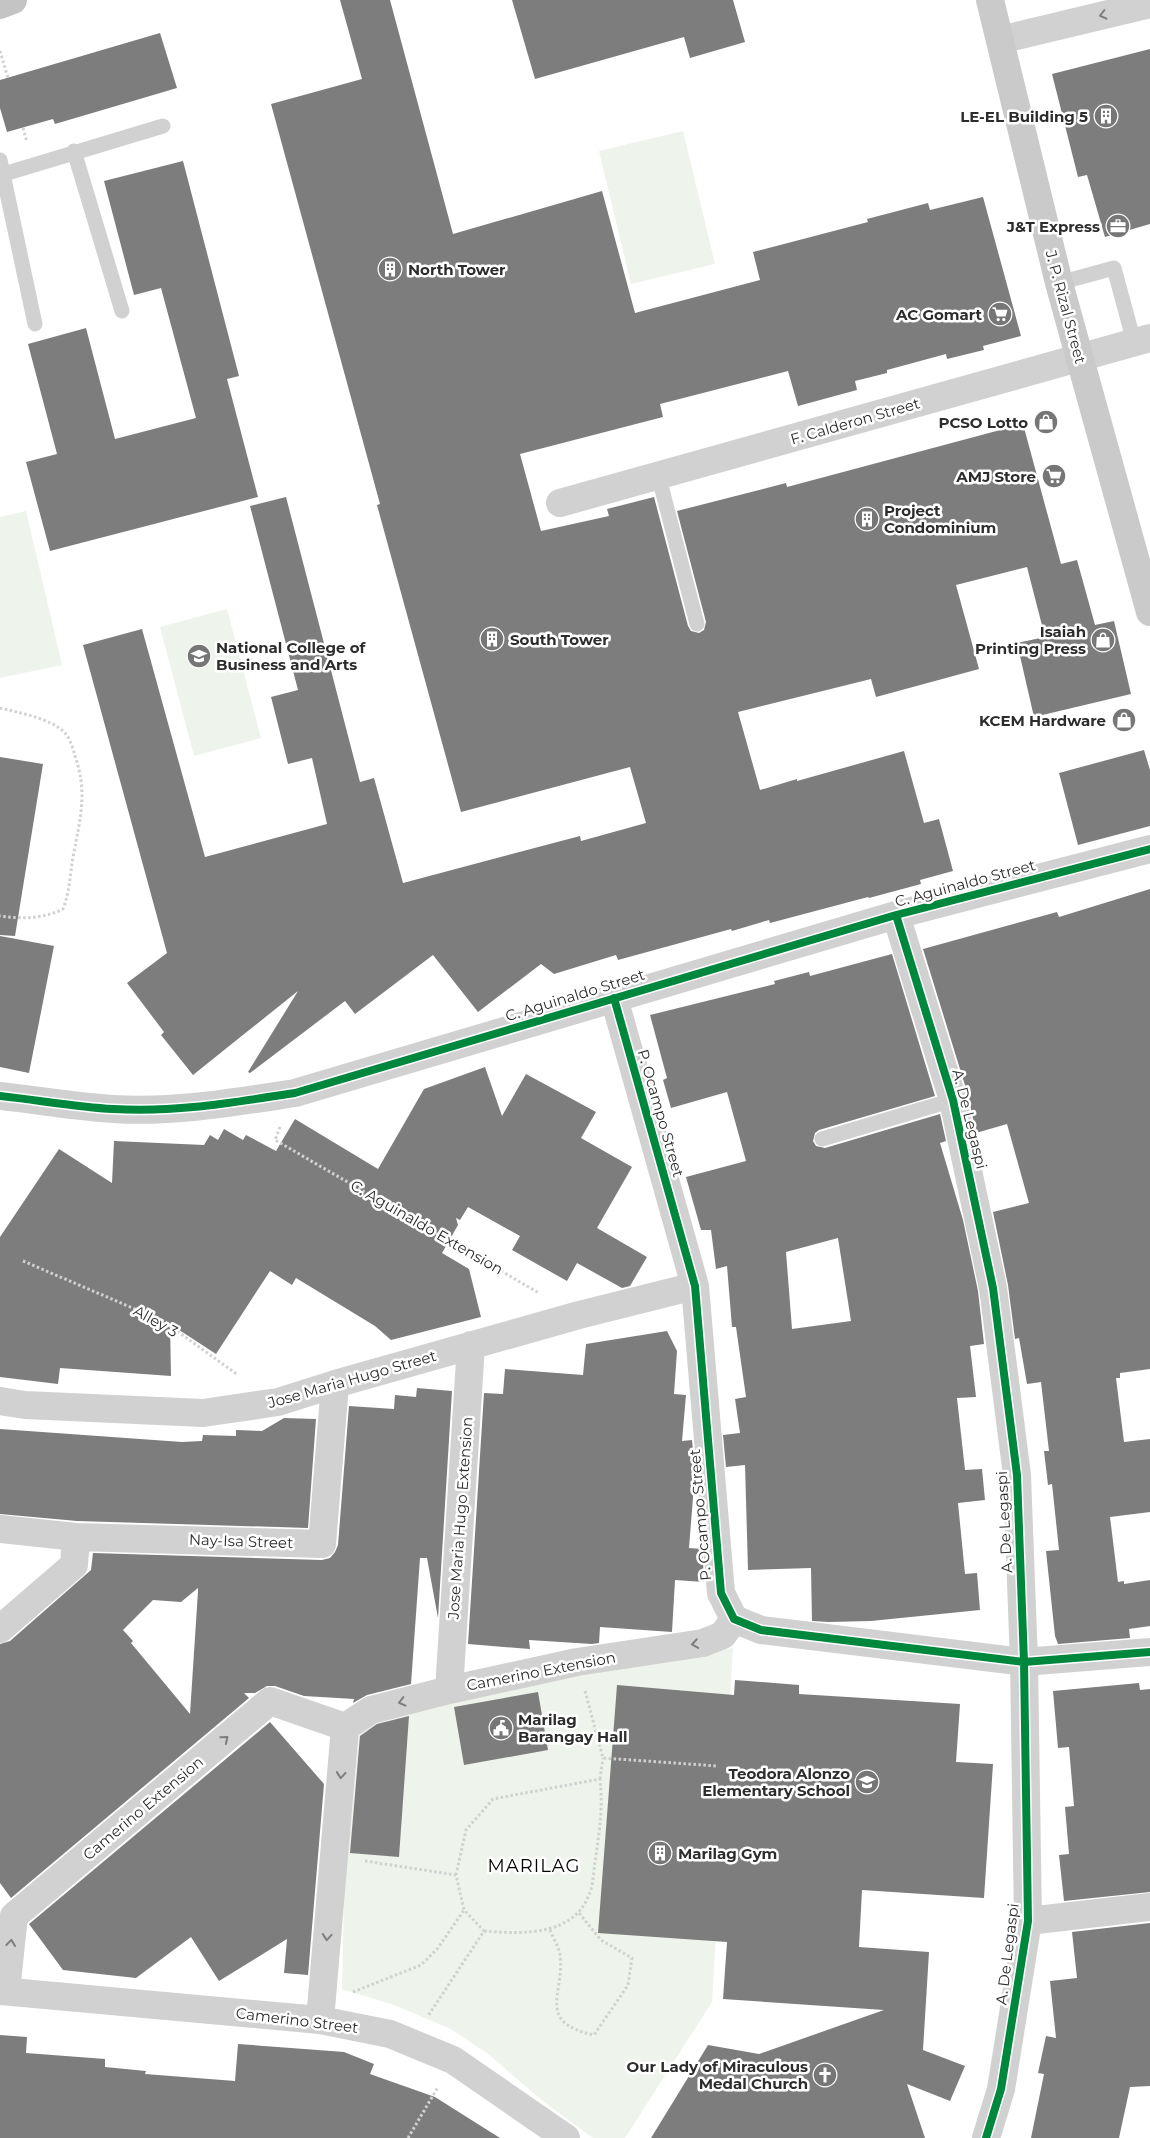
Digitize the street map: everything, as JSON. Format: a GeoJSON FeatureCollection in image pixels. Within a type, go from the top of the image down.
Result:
{"type":"FeatureCollection","features":[{"type":"Feature","properties":{"kind":"main road"},"geometry":{"type":"LineString","coordinates":[[0,5],[13,0]]}},
{"type":"Feature","properties":{"kind":"street","name":"J. P. Rizal Street"},"geometry":{"type":"LineString","coordinates":[[990,0],[1058,283],[1150,612]]}},
{"type":"Feature","properties":{"kind":"street"},"geometry":{"type":"LineString","coordinates":[[1000,40],[1150,4]]}},
{"type":"Feature","properties":{"kind":"street","name":"F. Calderon Street"},"geometry":{"type":"LineString","coordinates":[[560,503],[1142,340]]}},
{"type":"Feature","properties":{"kind":"street","name":"C. Aguinaldo Street"},"geometry":{"type":"LineString","coordinates":[[0,1096],[114,1110],[169,1109],[214,1105],[295,1093],[896,915],[1150,849]]}},
{"type":"Feature","properties":{"kind":"street","name":"A. De Legaspi"},"geometry":{"type":"LineString","coordinates":[[896,915],[953,1100],[993,1288],[1017,1475],[1024,1662],[1028,1921],[1001,2089],[986,2138]]}},
{"type":"Feature","properties":{"kind":"street","name":"P. Ocampo Street"},"geometry":{"type":"LineString","coordinates":[[614,998],[696,1286],[720,1593],[734,1619]]}},
{"type":"Feature","properties":{"kind":"street","name":"Jose Maria Hugo Street"},"geometry":{"type":"LineString","coordinates":[[0,1401],[26,1405],[203,1413],[278,1402],[335,1384],[579,1316],[696,1286]]}},
{"type":"Feature","properties":{"kind":"street","name":"Jose Maria Hugo Extension"},"geometry":{"type":"LineString","coordinates":[[449,1690],[472,1346]]}},
{"type":"Feature","properties":{"kind":"street","name":"Nay-Isa Street"},"geometry":{"type":"LineString","coordinates":[[0,1529],[76,1537],[322,1544],[335,1384]]}},
{"type":"Feature","properties":{"kind":"street"},"geometry":{"type":"LineString","coordinates":[[0,1629],[74,1564],[76,1537]]}},
{"type":"Feature","properties":{"kind":"street"},"geometry":{"type":"LineString","coordinates":[[734,1619],[761,1630],[1024,1662],[1150,1652]]}},
{"type":"Feature","properties":{"kind":"street","name":"Camerino Extension"},"geometry":{"type":"LineString","coordinates":[[3,1991],[14,1916],[270,1701],[345,1727],[371,1710],[449,1690],[577,1662],[703,1643],[722,1636],[734,1619]]}},
{"type":"Feature","properties":{"kind":"street"},"geometry":{"type":"LineString","coordinates":[[320,2020],[345,1727]]}},
{"type":"Feature","properties":{"kind":"street"},"geometry":{"type":"LineString","coordinates":[[1028,1921],[1150,1907]]}},
{"type":"Feature","properties":{"kind":"street","name":"Camerino Street"},"geometry":{"type":"LineString","coordinates":[[3,1991],[320,2020],[390,2034],[453,2060],[566,2138]]}},
{"type":"Feature","properties":{"kind":"lane"},"geometry":{"type":"LineString","coordinates":[[35,324],[2,167],[74,151],[162,126]]}},
{"type":"Feature","properties":{"kind":"lane"},"geometry":{"type":"LineString","coordinates":[[74,151],[122,311]]}},
{"type":"Feature","properties":{"kind":"lane"},"geometry":{"type":"LineString","coordinates":[[1058,283],[1114,268],[1142,340]]}},
{"type":"Feature","properties":{"kind":"lane"},"geometry":{"type":"LineString","coordinates":[[658,474],[698,624]]}},
{"type":"Feature","properties":{"kind":"lane"},"geometry":{"type":"LineString","coordinates":[[822,1138],[953,1100]]}},
{"type":"Feature","properties":{"kind":"path"},"geometry":{"type":"LineString","coordinates":[[0,50],[8,78]]}},
{"type":"Feature","properties":{"kind":"path"},"geometry":{"type":"LineString","coordinates":[[0,708],[26,714],[64,731],[71,744],[82,775],[83,807],[71,879],[63,909],[54,914],[35,918],[0,916]]}},
{"type":"Feature","properties":{"kind":"path"},"geometry":{"type":"LineString","coordinates":[[577,1662],[603,1758],[600,1779],[603,1808],[591,1890],[578,1913],[550,1930],[520,1934],[484,1931],[464,1910],[456,1875],[466,1830],[493,1799],[600,1779]]}},
{"type":"Feature","properties":{"kind":"path"},"geometry":{"type":"LineString","coordinates":[[603,1758],[717,1766]]}},
{"type":"Feature","properties":{"kind":"path"},"geometry":{"type":"LineString","coordinates":[[358,1860],[456,1875]]}},
{"type":"Feature","properties":{"kind":"path"},"geometry":{"type":"LineString","coordinates":[[356,1997],[347,1994],[421,1965],[438,1948],[464,1910]]}},
{"type":"Feature","properties":{"kind":"path"},"geometry":{"type":"LineString","coordinates":[[550,1930],[560,1955],[555,2002],[564,2024],[576,2031],[594,2035],[628,1985],[632,1958],[601,1940],[578,1913]]}},
{"type":"Feature","properties":{"kind":"path"},"geometry":{"type":"LineString","coordinates":[[426,2018],[484,1931]]}},
{"type":"Feature","properties":{"kind":"path"},"geometry":{"type":"LineString","coordinates":[[408,2138],[453,2060]]}},
{"type":"Feature","properties":{"kind":"shaded area"},"geometry":{"type":"Polygon","coordinates":[[[683,131],[715,264],[631,284],[599,151],[683,131]]]}},
{"type":"Feature","properties":{"kind":"shaded area"},"geometry":{"type":"Polygon","coordinates":[[[26,511],[62,665],[0,678],[0,517],[26,511]]]}},
{"type":"Feature","properties":{"kind":"shaded area"},"geometry":{"type":"Polygon","coordinates":[[[227,609],[261,738],[194,756],[160,627],[227,609]]]}},
{"type":"Feature","properties":{"kind":"shaded area"},"geometry":{"type":"Polygon","coordinates":[[[733,1648],[712,2002],[625,2138],[593,2138],[544,2102],[488,2054],[451,2029],[394,2005],[342,1989],[348,1732],[373,1716],[596,1668],[733,1648]]]}},
{"type":"Feature","properties":{"kind":"building"},"geometry":{"type":"Polygon","coordinates":[[[340,0],[390,0],[453,234],[602,191],[635,313],[760,280],[753,252],[868,222],[867,219],[928,203],[930,210],[983,197],[1021,336],[983,346],[984,350],[947,359],[946,354],[887,370],[887,373],[855,381],[857,390],[798,406],[788,371],[660,404],[663,417],[520,454],[541,531],[609,516],[607,509],[654,497],[688,626],[691,631],[699,633],[704,630],[706,622],[677,511],[786,483],[787,487],[1023,424],[1061,564],[1077,560],[1095,625],[1114,621],[1131,694],[1034,717],[1017,643],[1045,637],[1027,567],[956,585],[979,669],[876,697],[871,679],[738,712],[760,790],[904,751],[924,823],[939,819],[953,871],[920,880],[921,884],[869,898],[770,923],[769,920],[732,931],[731,929],[618,960],[616,955],[554,974],[541,964],[478,1012],[433,955],[355,1014],[345,1001],[250,1073],[248,1072],[298,991],[193,1075],[161,1035],[164,1032],[127,983],[167,953],[83,645],[142,629],[205,857],[327,824],[312,758],[288,764],[271,697],[298,690],[250,506],[286,497],[360,782],[374,778],[403,883],[580,836],[581,841],[646,823],[630,767],[461,812],[377,505],[380,504],[271,104],[362,79],[340,0]]]}},
{"type":"Feature","properties":{"kind":"building"},"geometry":{"type":"Polygon","coordinates":[[[512,0],[733,0],[745,42],[690,58],[684,37],[535,79],[512,0]]]}},
{"type":"Feature","properties":{"kind":"building"},"geometry":{"type":"Polygon","coordinates":[[[160,33],[177,88],[55,124],[53,119],[7,132],[0,108],[0,80],[160,33]]]}},
{"type":"Feature","properties":{"kind":"building","name":"LE-EL Building 5"},"geometry":{"type":"Polygon","coordinates":[[[1150,49],[1150,224],[1105,237],[1087,175],[1078,177],[1052,74],[1150,49]]]}},
{"type":"Feature","properties":{"kind":"building"},"geometry":{"type":"Polygon","coordinates":[[[183,161],[239,376],[227,379],[258,497],[50,551],[26,462],[57,454],[28,344],[86,328],[115,439],[196,418],[161,288],[134,295],[104,181],[183,161]]]}},
{"type":"Feature","properties":{"kind":"building"},"geometry":{"type":"Polygon","coordinates":[[[1144,750],[1150,770],[1150,826],[1078,845],[1059,773],[1144,750]]]}},
{"type":"Feature","properties":{"kind":"building"},"geometry":{"type":"Polygon","coordinates":[[[0,757],[43,764],[15,936],[0,935],[0,757]]]}},
{"type":"Feature","properties":{"kind":"building"},"geometry":{"type":"Polygon","coordinates":[[[1150,889],[1150,1369],[1120,1373],[1120,1378],[1116,1378],[1124,1442],[1150,1439],[1150,1512],[1110,1517],[1118,1582],[1124,1581],[1124,1584],[1150,1580],[1150,1626],[1129,1629],[1130,1638],[1058,1644],[1055,1636],[1046,1551],[1059,1550],[1052,1484],[1048,1485],[1044,1451],[1049,1451],[1041,1382],[1027,1384],[1019,1338],[1015,1339],[1008,1285],[993,1212],[1029,1203],[1007,1124],[976,1133],[968,1095],[923,949],[1057,912],[1059,917],[1150,889]]]}},
{"type":"Feature","properties":{"kind":"building"},"geometry":{"type":"Polygon","coordinates":[[[0,936],[54,946],[29,1073],[0,1067],[0,936]]]}},
{"type":"Feature","properties":{"kind":"building"},"geometry":{"type":"Polygon","coordinates":[[[892,954],[935,1096],[819,1130],[815,1133],[813,1141],[816,1146],[825,1148],[940,1114],[946,1141],[940,1143],[963,1220],[978,1291],[984,1344],[970,1346],[976,1397],[957,1398],[965,1470],[982,1469],[985,1500],[958,1503],[965,1574],[977,1573],[980,1610],[871,1621],[812,1621],[811,1568],[748,1570],[745,1465],[726,1467],[723,1435],[740,1433],[735,1399],[746,1397],[736,1327],[732,1327],[727,1266],[716,1269],[711,1230],[701,1230],[686,1177],[746,1161],[727,1092],[671,1108],[663,1080],[667,1078],[650,1015],[775,984],[774,981],[809,972],[810,976],[892,954]],[[838,1238],[786,1252],[792,1329],[851,1321],[838,1238]]]}},
{"type":"Feature","properties":{"kind":"building"},"geometry":{"type":"Polygon","coordinates":[[[485,1067],[502,1116],[526,1074],[596,1112],[581,1138],[632,1167],[597,1228],[647,1257],[630,1286],[622,1288],[577,1263],[567,1281],[512,1250],[520,1236],[468,1207],[460,1220],[456,1218],[458,1225],[442,1253],[469,1269],[481,1317],[391,1340],[375,1326],[296,1278],[292,1285],[270,1271],[216,1354],[170,1324],[171,1376],[60,1368],[58,1384],[0,1377],[0,1237],[59,1149],[112,1183],[114,1141],[204,1145],[210,1135],[218,1140],[224,1129],[243,1140],[246,1135],[276,1151],[295,1119],[378,1169],[424,1089],[485,1067]]]}},
{"type":"Feature","properties":{"kind":"building"},"geometry":{"type":"Polygon","coordinates":[[[667,1331],[677,1351],[674,1394],[686,1395],[682,1441],[692,1440],[695,1472],[689,1548],[702,1549],[704,1582],[675,1580],[672,1632],[600,1627],[599,1643],[592,1644],[529,1640],[530,1649],[468,1644],[484,1393],[503,1394],[505,1369],[583,1375],[586,1344],[667,1331]]]}},
{"type":"Feature","properties":{"kind":"building"},"geometry":{"type":"Polygon","coordinates":[[[417,1388],[452,1391],[438,1618],[427,1558],[420,1558],[411,1684],[367,1695],[353,1703],[354,1699],[304,1696],[275,1686],[267,1686],[255,1693],[244,1693],[249,1698],[11,1898],[0,1883],[0,1644],[10,1641],[91,1570],[93,1553],[322,1560],[330,1558],[338,1545],[349,1406],[394,1409],[395,1395],[416,1397],[417,1388]],[[198,1588],[181,1602],[153,1600],[123,1630],[133,1641],[131,1643],[190,1714],[198,1588]]]}},
{"type":"Feature","properties":{"kind":"building"},"geometry":{"type":"Polygon","coordinates":[[[284,1418],[316,1419],[308,1528],[77,1521],[0,1514],[0,1429],[182,1442],[202,1441],[203,1435],[236,1436],[236,1430],[262,1431],[284,1418]]]}},
{"type":"Feature","properties":{"kind":"building"},"geometry":{"type":"Polygon","coordinates":[[[735,1680],[799,1685],[799,1694],[960,1704],[956,1762],[993,1764],[984,1898],[862,1890],[859,1947],[929,1952],[923,2050],[965,2066],[950,2101],[907,2084],[925,2138],[651,2138],[708,2045],[759,2054],[884,2010],[723,1999],[727,1942],[598,1933],[617,1685],[734,1695],[735,1680]]]}},
{"type":"Feature","properties":{"kind":"building"},"geometry":{"type":"Polygon","coordinates":[[[1139,1683],[1140,1690],[1150,1689],[1150,1892],[1064,1901],[1059,1855],[1069,1854],[1065,1807],[1074,1806],[1069,1747],[1058,1748],[1053,1691],[1139,1683]]]}},
{"type":"Feature","properties":{"kind":"building","name":"Marilag Barangay Hall"},"geometry":{"type":"Polygon","coordinates":[[[538,1692],[548,1750],[464,1765],[454,1707],[538,1692]]]}},
{"type":"Feature","properties":{"kind":"building"},"geometry":{"type":"Polygon","coordinates":[[[409,1716],[399,1857],[350,1853],[360,1736],[377,1724],[409,1716]]]}},
{"type":"Feature","properties":{"kind":"building"},"geometry":{"type":"Polygon","coordinates":[[[270,1722],[324,1784],[308,1975],[284,1973],[287,1939],[219,1981],[191,1937],[136,1978],[63,1970],[29,1924],[270,1722]]]}},
{"type":"Feature","properties":{"kind":"building"},"geometry":{"type":"Polygon","coordinates":[[[1150,1923],[1150,2086],[1130,2087],[1119,2138],[1031,2138],[1044,2074],[1038,2073],[1046,2036],[1056,2038],[1050,1981],[1077,1978],[1072,1932],[1150,1923]]]}},
{"type":"Feature","properties":{"kind":"building"},"geometry":{"type":"Polygon","coordinates":[[[0,2035],[27,2037],[26,2053],[105,2059],[105,2067],[146,2071],[145,2074],[235,2081],[238,2044],[344,2052],[374,2064],[370,2074],[435,2097],[500,2138],[0,2138],[0,2035]]]}},
{"type":"Feature","properties":{"kind":"cycle path"},"geometry":{"type":"LineString","coordinates":[[0,1096],[85,1107],[136,1110],[205,1106],[295,1093],[896,915],[1150,849]]}},
{"type":"Feature","properties":{"kind":"cycle path"},"geometry":{"type":"LineString","coordinates":[[896,915],[953,1100],[993,1288],[1017,1475],[1024,1662],[1028,1921],[1001,2089],[986,2138]]}},
{"type":"Feature","properties":{"kind":"cycle path"},"geometry":{"type":"LineString","coordinates":[[614,998],[695,1286],[721,1593],[734,1619],[761,1630],[1024,1662],[1150,1652]]}},
{"type":"Feature","properties":{"kind":"place","name":"LE-EL Building 5"},"geometry":{"type":"Point","coordinates":[1106,116]}},
{"type":"Feature","properties":{"kind":"place","name":"J&T Express"},"geometry":{"type":"Point","coordinates":[1118,226]}},
{"type":"Feature","properties":{"kind":"place","name":"North Tower"},"geometry":{"type":"Point","coordinates":[390,269]}},
{"type":"Feature","properties":{"kind":"place","name":"AC Gomart"},"geometry":{"type":"Point","coordinates":[1000,314]}},
{"type":"Feature","properties":{"kind":"place","name":"PCSO Lotto"},"geometry":{"type":"Point","coordinates":[1046,422]}},
{"type":"Feature","properties":{"kind":"place","name":"AMJ Store"},"geometry":{"type":"Point","coordinates":[1054,476]}},
{"type":"Feature","properties":{"kind":"place","name":"Project Condominium"},"geometry":{"type":"Point","coordinates":[867,519]}},
{"type":"Feature","properties":{"kind":"place","name":"South Tower"},"geometry":{"type":"Point","coordinates":[492,639]}},
{"type":"Feature","properties":{"kind":"place","name":"Isaiah Printing Press"},"geometry":{"type":"Point","coordinates":[1103,640]}},
{"type":"Feature","properties":{"kind":"place","name":"National College of Business and Arts"},"geometry":{"type":"Point","coordinates":[199,656]}},
{"type":"Feature","properties":{"kind":"place","name":"KCEM Hardware"},"geometry":{"type":"Point","coordinates":[1124,720]}},
{"type":"Feature","properties":{"kind":"place","name":"Marilag Barangay Hall"},"geometry":{"type":"Point","coordinates":[501,1728]}},
{"type":"Feature","properties":{"kind":"place","name":"Teodora Alonzo Elementary School"},"geometry":{"type":"Point","coordinates":[867,1782]}},
{"type":"Feature","properties":{"kind":"place","name":"Marilag Gym"},"geometry":{"type":"Point","coordinates":[660,1853]}},
{"type":"Feature","properties":{"kind":"place","name":"Our Lady of Miraculous Medal Church"},"geometry":{"type":"Point","coordinates":[825,2075]}},
{"type":"Feature","properties":{"kind":"district","name":"MARILAG"},"geometry":{"type":"Point","coordinates":[534,1866]}}]}
